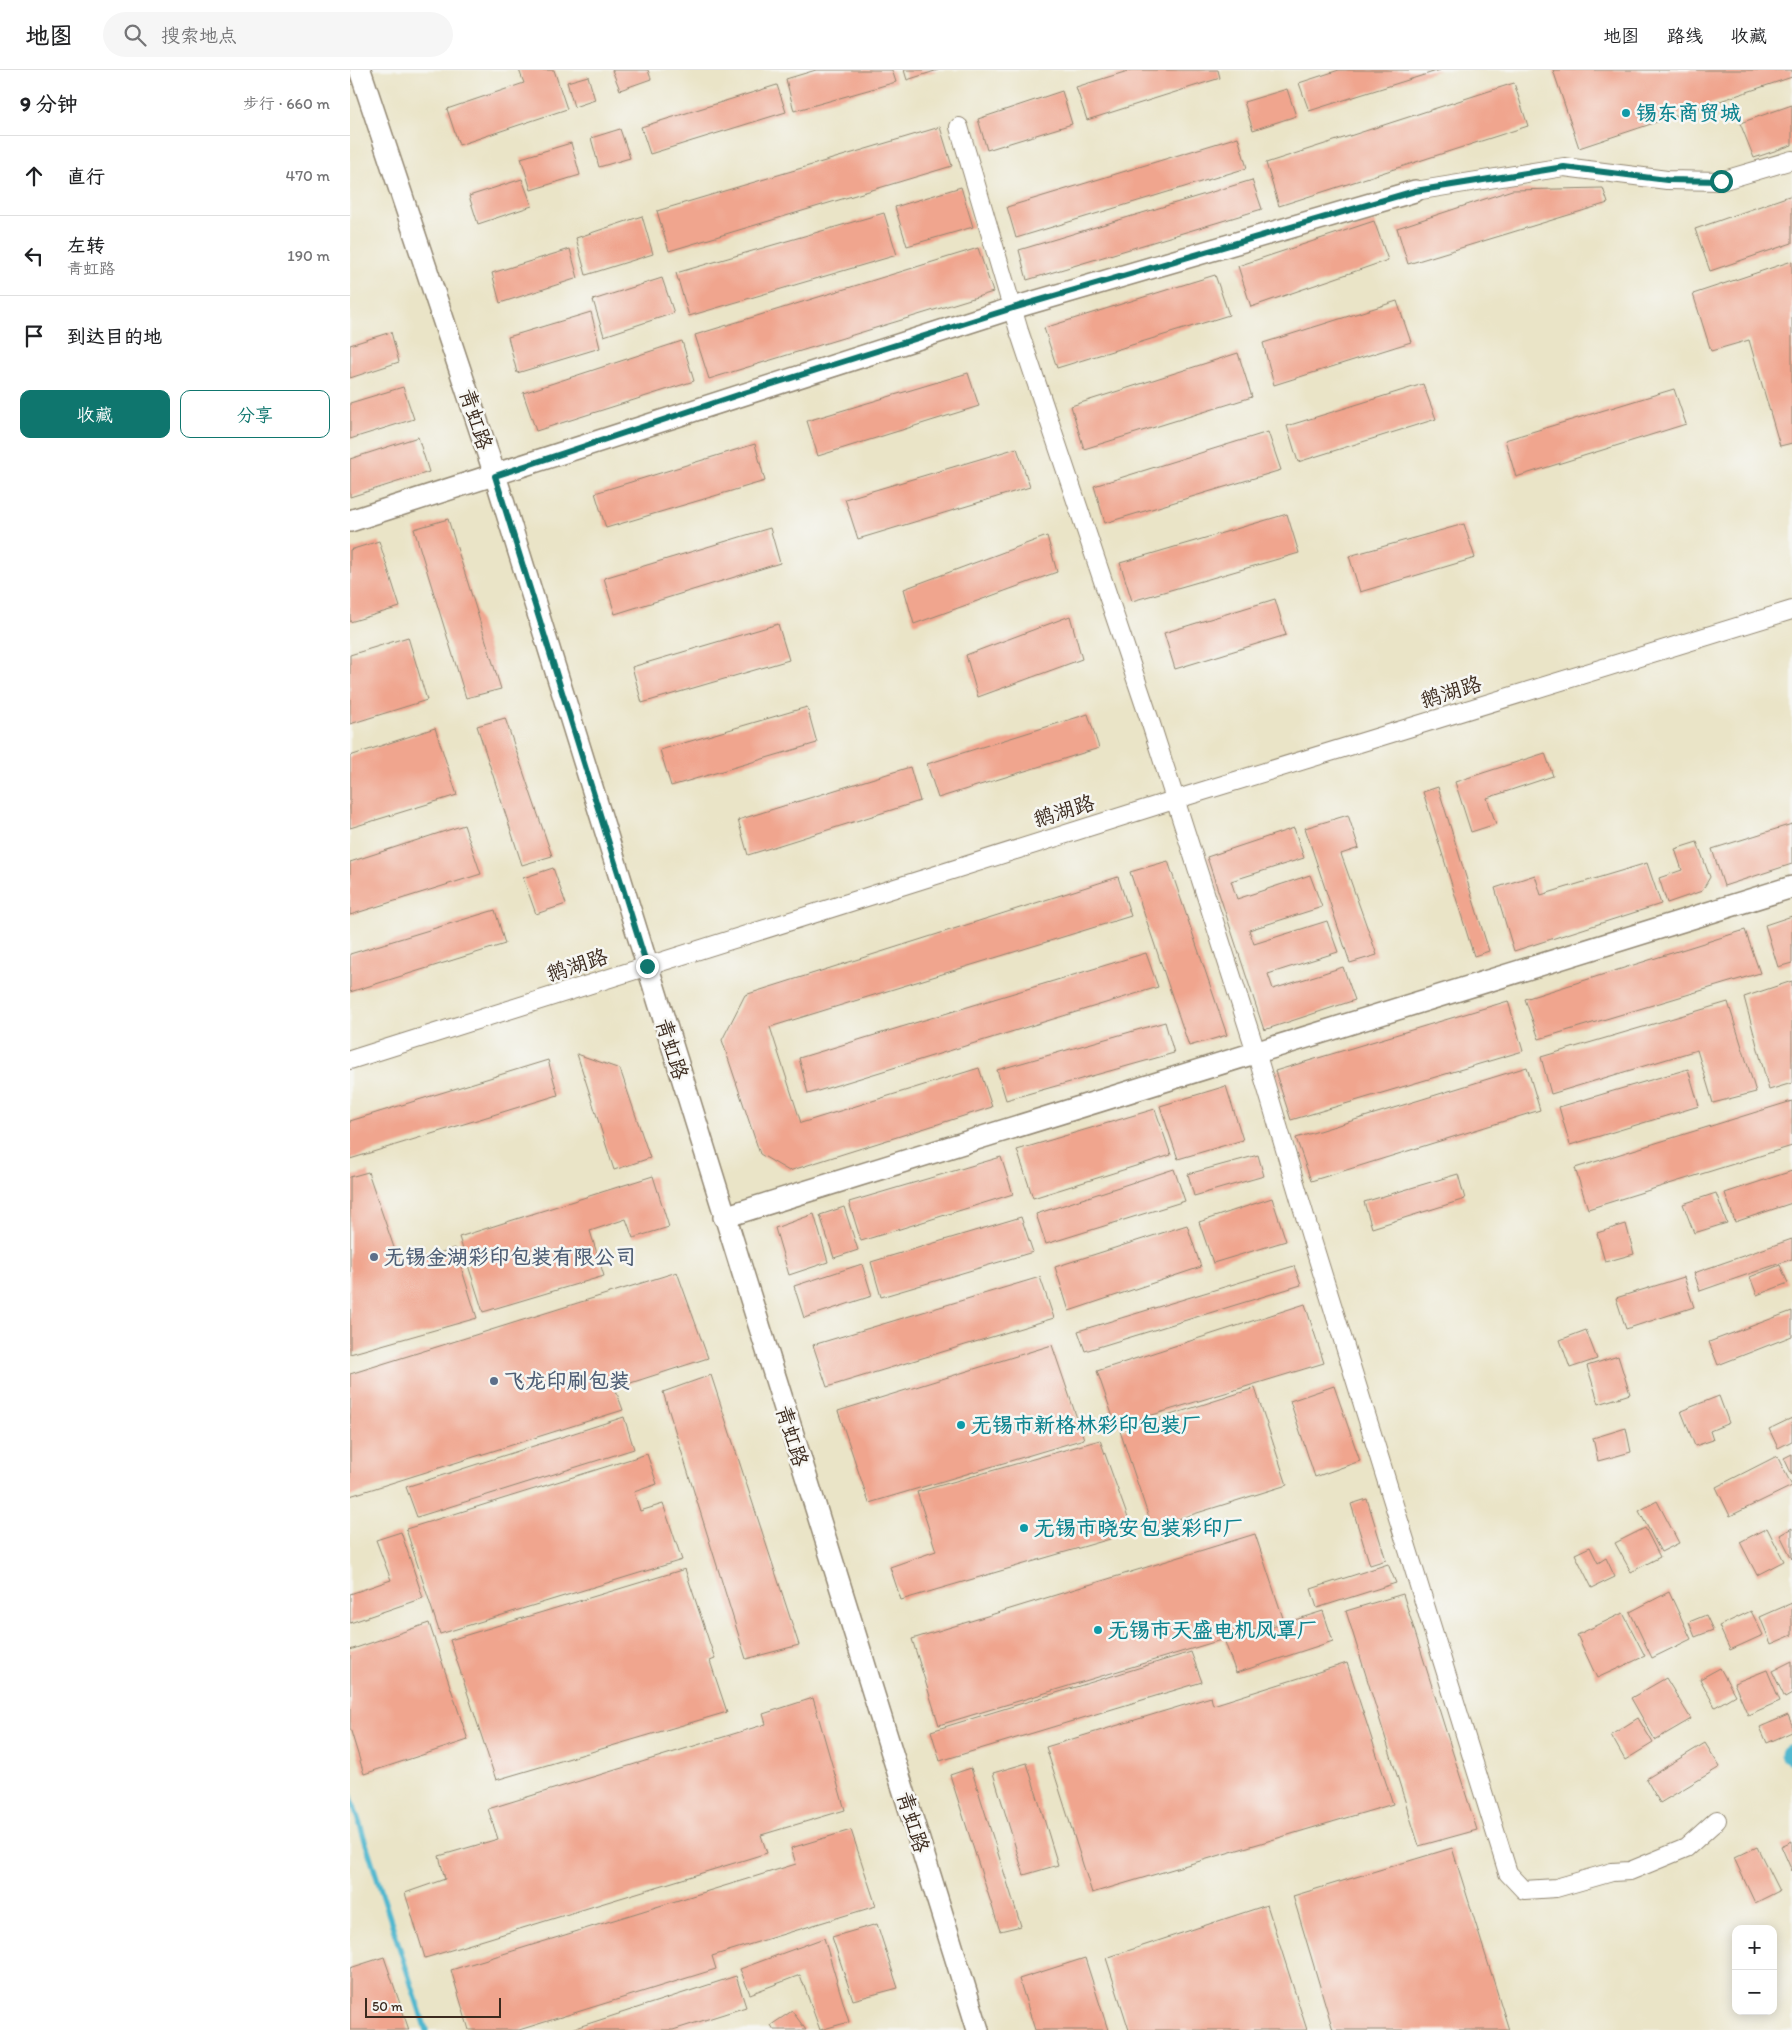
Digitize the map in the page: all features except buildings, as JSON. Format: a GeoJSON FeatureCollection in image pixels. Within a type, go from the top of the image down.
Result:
{"type":"FeatureCollection","features":[{"type":"Feature","properties":{"kind":"street","name":"青虹路"},"geometry":{"type":"LineString","coordinates":[[361,71],[495,476],[978,2030]]}},
{"type":"Feature","properties":{"kind":"street"},"geometry":{"type":"LineString","coordinates":[[959,127],[1013,308],[1151,724],[1256,1052],[1314,1249],[1508,1873],[1524,1890],[1556,1888],[1612,1872],[1630,1871],[1686,1848],[1717,1820]]}},
{"type":"Feature","properties":{"kind":"street"},"geometry":{"type":"LineString","coordinates":[[350,521],[495,476],[744,393],[1013,308],[1415,191],[1564,167],[1667,180],[1721,181],[1792,160]]}},
{"type":"Feature","properties":{"kind":"street","name":"鹅湖路"},"geometry":{"type":"LineString","coordinates":[[350,1060],[1174,800],[1792,610]]}},
{"type":"Feature","properties":{"kind":"street"},"geometry":{"type":"LineString","coordinates":[[724,1217],[1792,887]]}},
{"type":"Feature","properties":{"kind":"waterway"},"geometry":{"type":"LineString","coordinates":[[350,1794],[426,2030]]}},
{"type":"Feature","properties":{"kind":"place","name":"锡东商贸城"},"geometry":{"type":"Point","coordinates":[1626,113]}},
{"type":"Feature","properties":{"kind":"place","name":"无锡金湖彩印包装有限公司"},"geometry":{"type":"Point","coordinates":[374,1257]}},
{"type":"Feature","properties":{"kind":"place","name":"飞龙印刷包装"},"geometry":{"type":"Point","coordinates":[494,1381]}},
{"type":"Feature","properties":{"kind":"place","name":"无锡市新格林彩印包装厂"},"geometry":{"type":"Point","coordinates":[961,1425]}},
{"type":"Feature","properties":{"kind":"place","name":"无锡市晓安包装彩印厂"},"geometry":{"type":"Point","coordinates":[1024,1528]}},
{"type":"Feature","properties":{"kind":"place","name":"无锡市天盛电机风罩厂"},"geometry":{"type":"Point","coordinates":[1098,1630]}},
{"type":"Feature","properties":{"kind":"route"},"geometry":{"type":"LineString","coordinates":[[647,966],[495,476],[744,393],[1013,308],[1415,191],[1564,167],[1667,180],[1721,181]]}}]}
